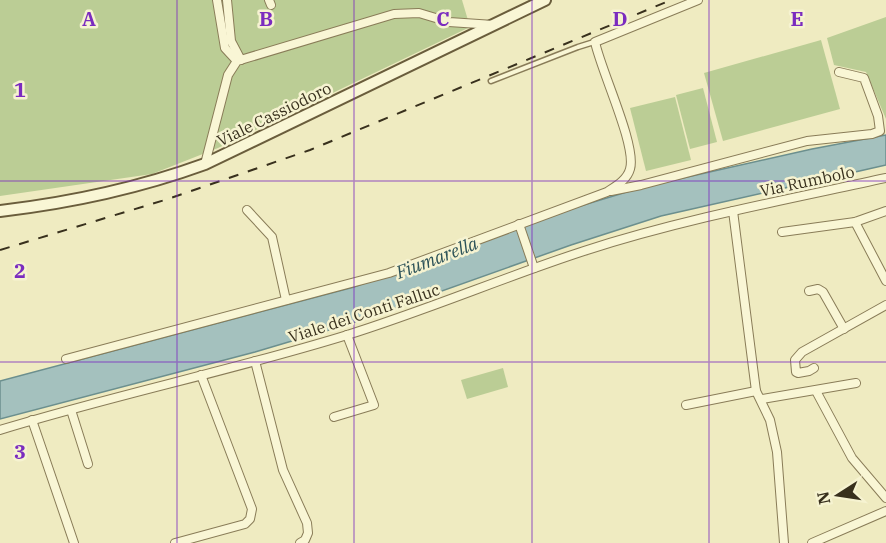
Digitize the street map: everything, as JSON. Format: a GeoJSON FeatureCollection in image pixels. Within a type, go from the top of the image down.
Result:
{"type":"FeatureCollection","features":[{"type":"Feature","properties":{"kind":"main road","name":"Viale Cassiodoro"},"geometry":{"type":"LineString","coordinates":[[0,211],[69,201],[178,174],[205,164],[545,0]]}},
{"type":"Feature","properties":{"kind":"street"},"geometry":{"type":"LineString","coordinates":[[217,0],[225,48],[239,61]]}},
{"type":"Feature","properties":{"kind":"street"},"geometry":{"type":"LineString","coordinates":[[227,0],[231,41],[239,61]]}},
{"type":"Feature","properties":{"kind":"street"},"geometry":{"type":"LineString","coordinates":[[607,192],[625,179],[632,163],[595,42],[698,0]]}},
{"type":"Feature","properties":{"kind":"street"},"geometry":{"type":"LineString","coordinates":[[205,164],[228,75],[239,61],[394,14],[419,13],[449,22],[495,25]]}},
{"type":"Feature","properties":{"kind":"street"},"geometry":{"type":"LineString","coordinates":[[66,359],[389,273],[607,192],[807,141],[872,134],[880,131],[878,116],[864,78],[839,72]]}},
{"type":"Feature","properties":{"kind":"street","name":"Via Rumbolo"},"geometry":{"type":"LineString","coordinates":[[733,211],[886,178]]}},
{"type":"Feature","properties":{"kind":"street"},"geometry":{"type":"LineString","coordinates":[[247,210],[272,237],[286,300]]}},
{"type":"Feature","properties":{"kind":"street"},"geometry":{"type":"LineString","coordinates":[[733,211],[756,391],[762,399],[775,435],[784,543]]}},
{"type":"Feature","properties":{"kind":"street","name":"Viale dei Conti Falluc"},"geometry":{"type":"LineString","coordinates":[[0,430],[347,335],[533,264],[733,211]]}},
{"type":"Feature","properties":{"kind":"street"},"geometry":{"type":"LineString","coordinates":[[782,232],[855,222],[886,211]]}},
{"type":"Feature","properties":{"kind":"street"},"geometry":{"type":"LineString","coordinates":[[855,222],[886,281]]}},
{"type":"Feature","properties":{"kind":"street"},"geometry":{"type":"LineString","coordinates":[[519,225],[533,264]]}},
{"type":"Feature","properties":{"kind":"street"},"geometry":{"type":"LineString","coordinates":[[809,291],[823,292],[844,329]]}},
{"type":"Feature","properties":{"kind":"street"},"geometry":{"type":"LineString","coordinates":[[814,368],[798,373],[795,360],[802,352],[886,305]]}},
{"type":"Feature","properties":{"kind":"street"},"geometry":{"type":"LineString","coordinates":[[334,417],[374,405],[347,335]]}},
{"type":"Feature","properties":{"kind":"street"},"geometry":{"type":"LineString","coordinates":[[255,361],[283,470],[307,523],[308,533],[305,540],[300,543]]}},
{"type":"Feature","properties":{"kind":"street"},"geometry":{"type":"LineString","coordinates":[[175,543],[245,524],[252,514],[201,375]]}},
{"type":"Feature","properties":{"kind":"street"},"geometry":{"type":"LineString","coordinates":[[762,399],[856,383]]}},
{"type":"Feature","properties":{"kind":"street"},"geometry":{"type":"LineString","coordinates":[[686,405],[756,391]]}},
{"type":"Feature","properties":{"kind":"street"},"geometry":{"type":"LineString","coordinates":[[816,391],[852,458],[886,498]]}},
{"type":"Feature","properties":{"kind":"street"},"geometry":{"type":"LineString","coordinates":[[71,410],[88,464]]}},
{"type":"Feature","properties":{"kind":"street"},"geometry":{"type":"LineString","coordinates":[[32,420],[74,543]]}},
{"type":"Feature","properties":{"kind":"street"},"geometry":{"type":"LineString","coordinates":[[812,543],[886,510]]}},
{"type":"Feature","properties":{"kind":"lane"},"geometry":{"type":"LineString","coordinates":[[491,81],[595,42]]}},
{"type":"Feature","properties":{"kind":"green space"},"geometry":{"type":"Polygon","coordinates":[[[0,0],[462,0],[470,27],[218,148],[152,174],[0,196],[0,0]]]}},
{"type":"Feature","properties":{"kind":"green space"},"geometry":{"type":"Polygon","coordinates":[[[886,17],[886,119],[866,72],[834,65],[827,38],[886,17]]]}},
{"type":"Feature","properties":{"kind":"green space"},"geometry":{"type":"Polygon","coordinates":[[[821,40],[840,109],[723,141],[704,73],[821,40]]]}},
{"type":"Feature","properties":{"kind":"green space"},"geometry":{"type":"Polygon","coordinates":[[[703,88],[717,142],[690,149],[676,95],[703,88]]]}},
{"type":"Feature","properties":{"kind":"green space"},"geometry":{"type":"Polygon","coordinates":[[[675,97],[691,160],[646,171],[630,108],[675,97]]]}},
{"type":"Feature","properties":{"kind":"green space"},"geometry":{"type":"Polygon","coordinates":[[[503,368],[508,387],[467,399],[461,380],[503,368]]]}},
{"type":"Feature","properties":{"kind":"water","name":"Fiumarella"},"geometry":{"type":"Polygon","coordinates":[[[886,135],[886,165],[661,216],[571,245],[349,324],[255,352],[0,419],[0,381],[354,287],[577,207],[643,187],[886,135]]]}},
{"type":"Feature","properties":{"kind":"railway"},"geometry":{"type":"LineString","coordinates":[[0,250],[168,199],[310,150],[671,0]]}}]}
